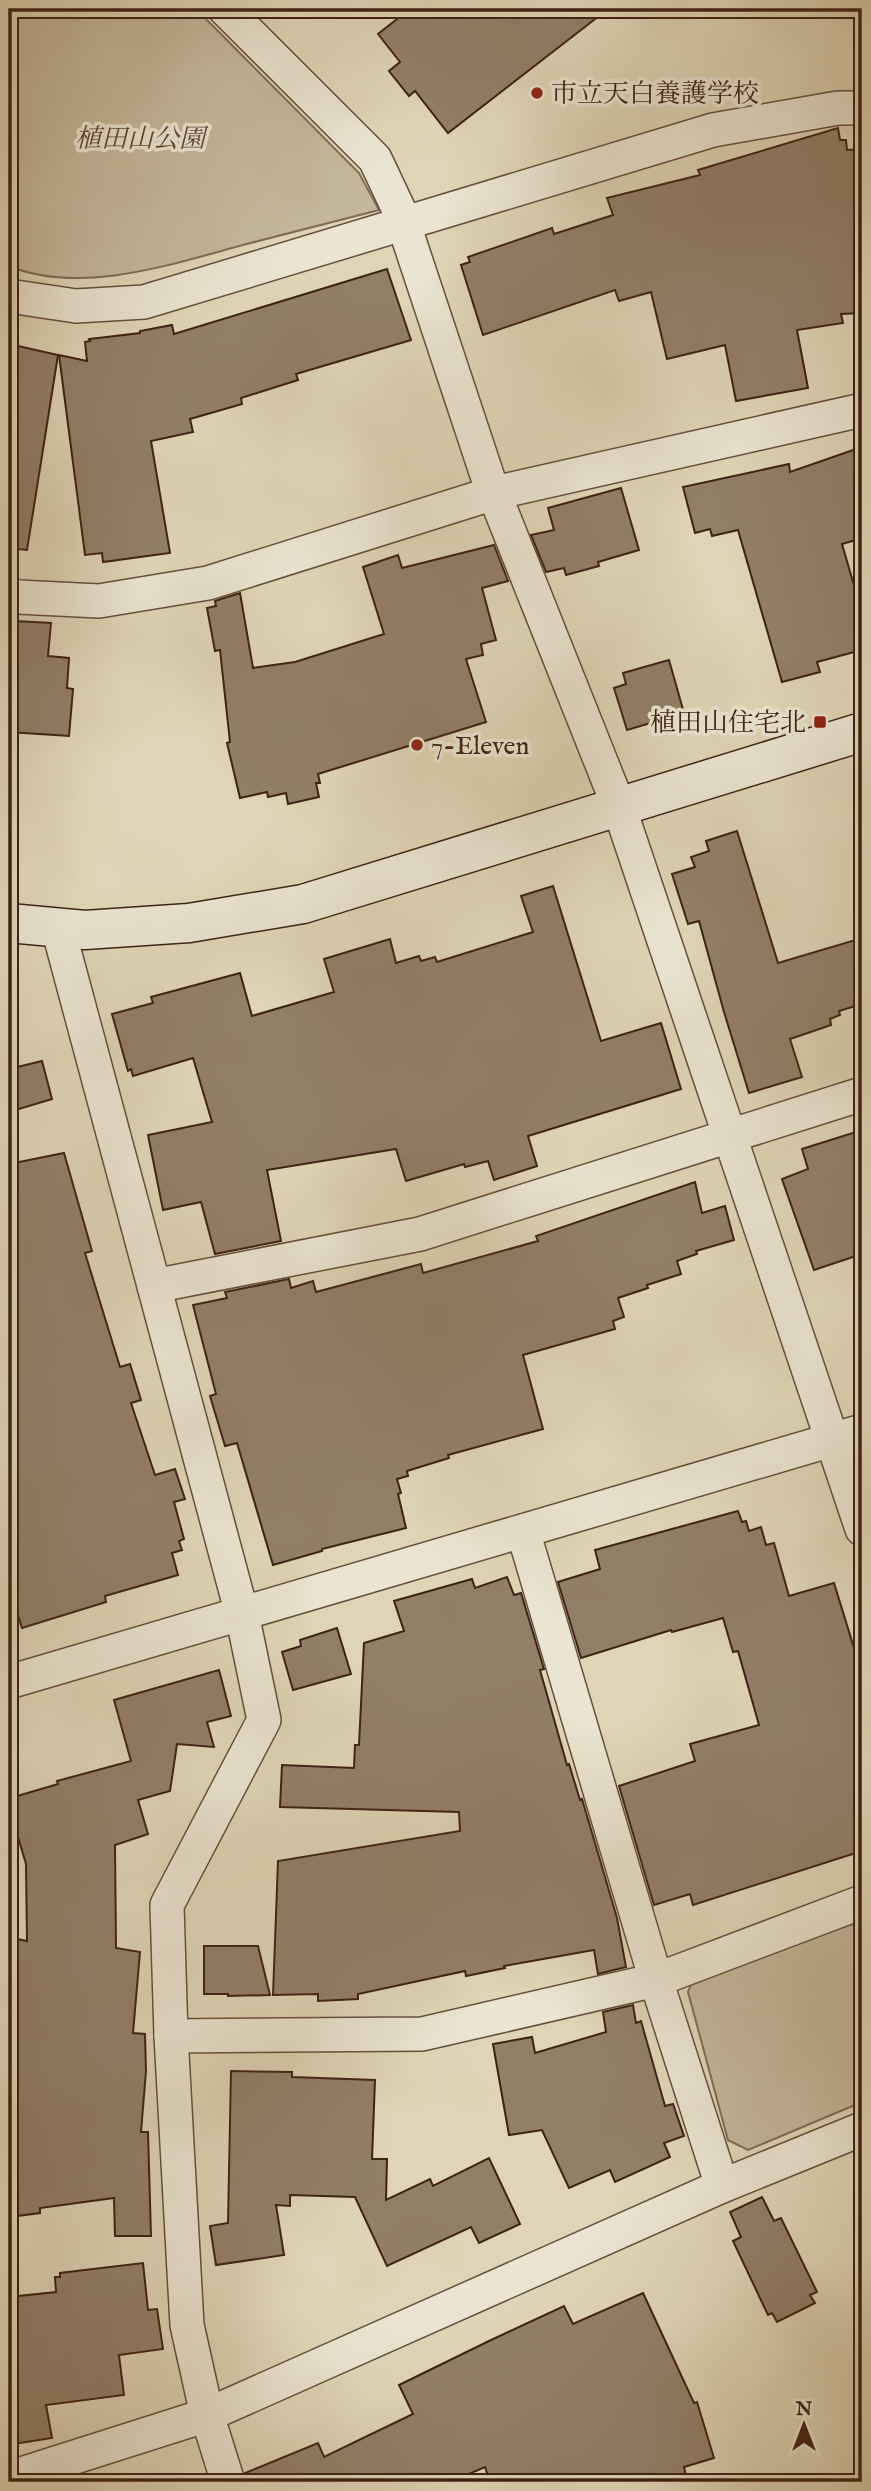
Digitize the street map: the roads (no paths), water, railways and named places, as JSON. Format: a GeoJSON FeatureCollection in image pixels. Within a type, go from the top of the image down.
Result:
{"type":"FeatureCollection","features":[{"type":"Feature","properties":{"kind":"street"},"geometry":{"type":"LineString","coordinates":[[225,9],[374,159],[404,223],[494,493],[619,807],[730,1136],[847,1435],[862,1529]]}},
{"type":"Feature","properties":{"kind":"street"},"geometry":{"type":"LineString","coordinates":[[9,296],[76,306],[144,302],[713,130],[838,108],[862,108]]}},
{"type":"Feature","properties":{"kind":"street"},"geometry":{"type":"LineString","coordinates":[[9,594],[19,597],[99,601],[208,583],[494,493],[862,410]]}},
{"type":"Feature","properties":{"kind":"street"},"geometry":{"type":"LineString","coordinates":[[9,923],[85,930],[189,923],[303,904],[862,732]]}},
{"type":"Feature","properties":{"kind":"street"},"geometry":{"type":"LineString","coordinates":[[58,928],[242,1614],[264,1720],[167,1905],[171,2036],[187,2325],[207,2415],[228,2482]]}},
{"type":"Feature","properties":{"kind":"street"},"geometry":{"type":"LineString","coordinates":[[154,1286],[421,1234],[862,1094]]}},
{"type":"Feature","properties":{"kind":"street"},"geometry":{"type":"LineString","coordinates":[[9,1682],[847,1435]]}},
{"type":"Feature","properties":{"kind":"street"},"geometry":{"type":"LineString","coordinates":[[523,1531],[656,1980],[722,2186]]}},
{"type":"Feature","properties":{"kind":"street"},"geometry":{"type":"LineString","coordinates":[[171,2036],[422,2034],[656,1980],[862,1902]]}},
{"type":"Feature","properties":{"kind":"street"},"geometry":{"type":"LineString","coordinates":[[9,2478],[207,2415],[722,2186],[862,2129]]}},
{"type":"Feature","properties":{"kind":"place","name":"市立天白養護学校"},"geometry":{"type":"Point","coordinates":[537,93]}},
{"type":"Feature","properties":{"kind":"place","name":"植田山住宅北"},"geometry":{"type":"Point","coordinates":[820,722]}},
{"type":"Feature","properties":{"kind":"place","name":"7-Eleven"},"geometry":{"type":"Point","coordinates":[417,745]}},
{"type":"Feature","properties":{"kind":"park label","name":"植田山公園"},"geometry":{"type":"Point","coordinates":[140,138]}}]}
